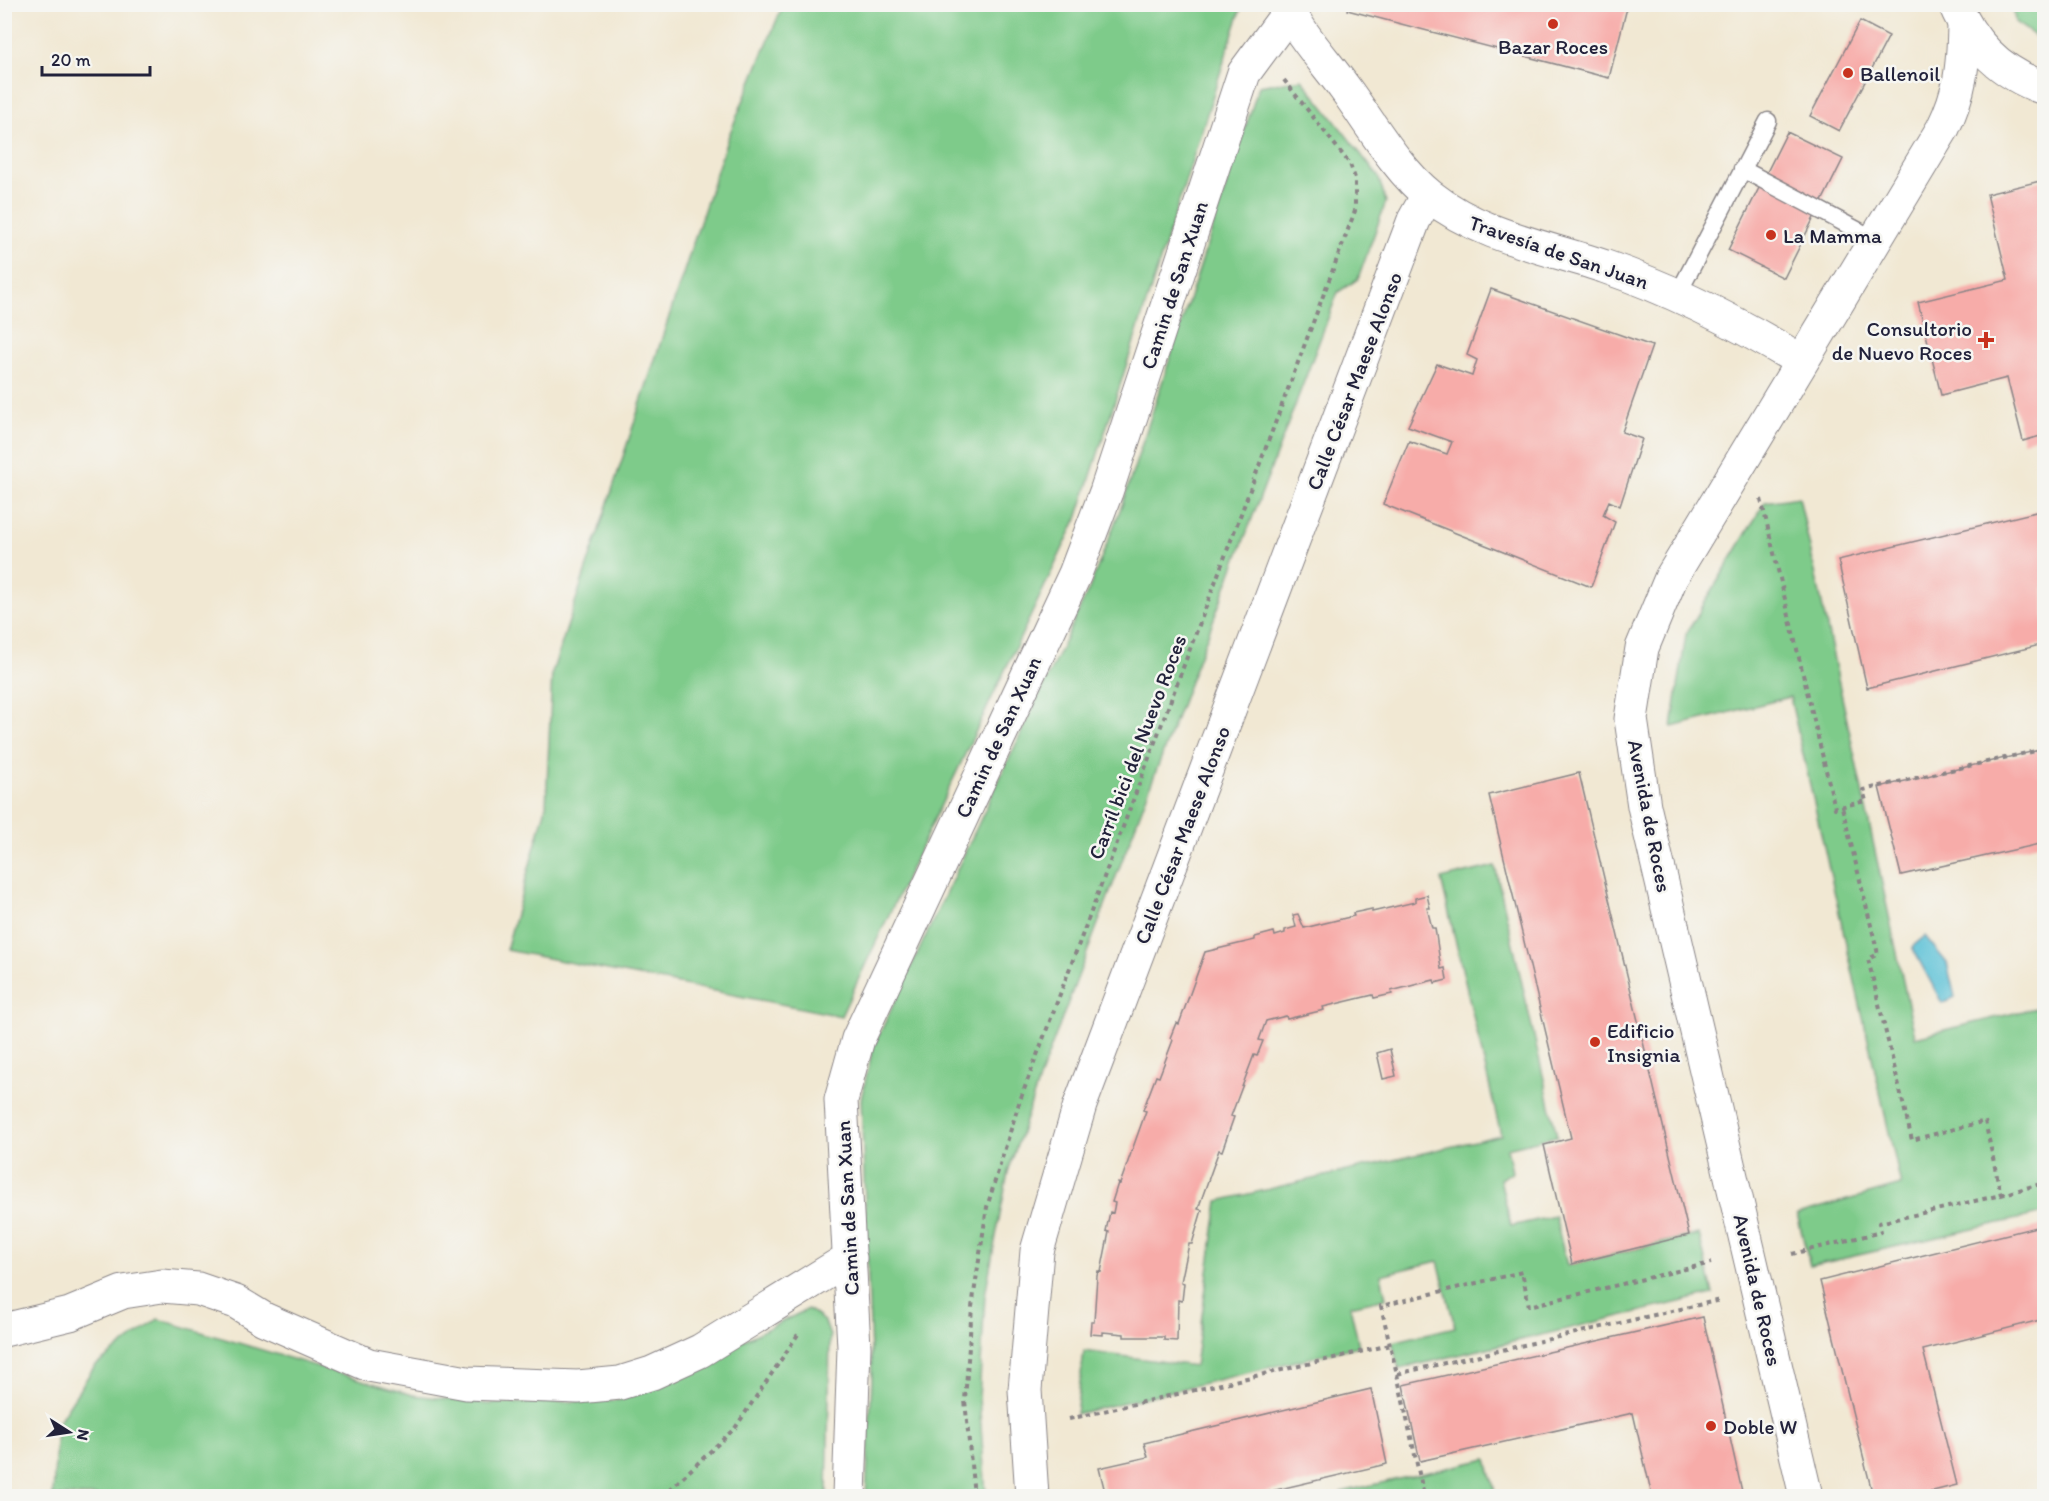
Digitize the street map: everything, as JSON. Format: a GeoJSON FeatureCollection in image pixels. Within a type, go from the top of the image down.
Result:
{"type":"FeatureCollection","features":[{"type":"Feature","properties":{"kind":"street","name":"Camin de San Xuan"},"geometry":{"type":"LineString","coordinates":[[849,1497],[854,1347],[841,1100],[858,1039],[1075,574],[1106,492],[1244,73],[1287,8]]}},
{"type":"Feature","properties":{"kind":"street","name":"Travesía de San Juan"},"geometry":{"type":"LineString","coordinates":[[1287,8],[1401,164],[1428,195],[1469,221],[1506,236],[1607,267],[1677,296],[1771,343],[1801,361]]}},
{"type":"Feature","properties":{"kind":"street"},"geometry":{"type":"LineString","coordinates":[[1960,15],[1999,65],[2021,80],[2044,88]]}},
{"type":"Feature","properties":{"kind":"street","name":"Avenida de Roces"},"geometry":{"type":"LineString","coordinates":[[1806,1497],[1644,806],[1631,719],[1642,648],[1671,578],[1801,361],[1934,146],[1957,100],[1963,73],[1960,15]]}},
{"type":"Feature","properties":{"kind":"street","name":"Calle César Maese Alonso"},"geometry":{"type":"LineString","coordinates":[[1032,1497],[1025,1390],[1037,1251],[1080,1105],[1414,220],[1428,195]]}},
{"type":"Feature","properties":{"kind":"street"},"geometry":{"type":"LineString","coordinates":[[4,1330],[70,1314],[123,1292],[162,1286],[198,1289],[236,1302],[264,1319],[369,1365],[468,1383],[578,1387],[620,1383],[652,1373],[700,1352],[850,1258]]}},
{"type":"Feature","properties":{"kind":"lane"},"geometry":{"type":"LineString","coordinates":[[1677,296],[1768,121]]}},
{"type":"Feature","properties":{"kind":"lane"},"geometry":{"type":"LineString","coordinates":[[1742,169],[1876,240]]}},
{"type":"Feature","properties":{"kind":"path","name":"Carríl bici del Nuevo Roces"},"geometry":{"type":"LineString","coordinates":[[974,1497],[965,1400],[972,1307],[987,1207],[1019,1103],[1355,211],[1355,178],[1350,164],[1286,83],[1262,46]]}},
{"type":"Feature","properties":{"kind":"path"},"geometry":{"type":"LineString","coordinates":[[1760,495],[1835,808],[1866,801],[1863,790],[2044,749]]}},
{"type":"Feature","properties":{"kind":"path"},"geometry":{"type":"LineString","coordinates":[[1842,807],[1878,954],[1868,959],[1912,1140],[1985,1121],[2001,1195]]}},
{"type":"Feature","properties":{"kind":"path"},"geometry":{"type":"LineString","coordinates":[[1792,1254],[1881,1232],[1879,1223],[2044,1183]]}},
{"type":"Feature","properties":{"kind":"path"},"geometry":{"type":"LineString","coordinates":[[1424,1497],[1381,1306],[1522,1272],[1529,1306],[1711,1263]]}},
{"type":"Feature","properties":{"kind":"path"},"geometry":{"type":"LineString","coordinates":[[1397,1374],[1720,1300]]}},
{"type":"Feature","properties":{"kind":"path"},"geometry":{"type":"LineString","coordinates":[[663,1497],[735,1428],[805,1324]]}},
{"type":"Feature","properties":{"kind":"path"},"geometry":{"type":"LineString","coordinates":[[1070,1419],[1390,1345]]}},
{"type":"Feature","properties":{"kind":"green space"},"geometry":{"type":"Polygon","coordinates":[[[783,5],[1242,5],[1078,516],[841,1016],[506,950],[546,807],[552,673],[727,140],[783,5]]]}},
{"type":"Feature","properties":{"kind":"green space"},"geometry":{"type":"Polygon","coordinates":[[[2013,5],[2044,5],[2044,42],[2015,22],[2013,5]]]}},
{"type":"Feature","properties":{"kind":"green space"},"geometry":{"type":"Polygon","coordinates":[[[1302,79],[1378,176],[1386,202],[1358,279],[1338,292],[1041,1074],[1008,1172],[985,1295],[979,1398],[986,1496],[866,1496],[872,1378],[861,1099],[873,1048],[1089,589],[1122,505],[1259,86],[1302,79]]]}},
{"type":"Feature","properties":{"kind":"green space"},"geometry":{"type":"Polygon","coordinates":[[[1799,497],[1915,1037],[2044,1006],[2044,1213],[1810,1266],[1797,1214],[1901,1185],[1790,697],[1672,727],[1686,634],[1765,502],[1799,497]]]}},
{"type":"Feature","properties":{"kind":"green space"},"geometry":{"type":"Polygon","coordinates":[[[1495,866],[1557,1136],[1507,1148],[1512,1172],[1500,1179],[1511,1226],[1555,1216],[1567,1265],[1699,1234],[1713,1294],[1399,1369],[1392,1342],[1455,1327],[1438,1261],[1381,1275],[1386,1298],[1350,1306],[1359,1346],[1076,1414],[1084,1351],[1195,1366],[1218,1201],[1501,1135],[1441,879],[1495,866]]]}},
{"type":"Feature","properties":{"kind":"green space"},"geometry":{"type":"Polygon","coordinates":[[[808,1309],[825,1322],[830,1336],[827,1496],[53,1496],[57,1424],[94,1367],[158,1319],[413,1395],[488,1404],[620,1400],[808,1309]]]}},
{"type":"Feature","properties":{"kind":"green space"},"geometry":{"type":"Polygon","coordinates":[[[1487,1459],[1496,1496],[1342,1496],[1341,1492],[1487,1459]]]}},
{"type":"Feature","properties":{"kind":"water"},"geometry":{"type":"Polygon","coordinates":[[[1925,936],[1947,963],[1955,997],[1942,1003],[1912,947],[1925,936]]]}},
{"type":"Feature","properties":{"kind":"building","name":"Bazar Roces"},"geometry":{"type":"Polygon","coordinates":[[[1349,4],[1628,4],[1609,78],[1347,10],[1349,4]]]}},
{"type":"Feature","properties":{"kind":"building"},"geometry":{"type":"Polygon","coordinates":[[[1860,21],[1889,36],[1839,131],[1810,116],[1860,21]]]}},
{"type":"Feature","properties":{"kind":"building"},"geometry":{"type":"Polygon","coordinates":[[[1787,132],[1843,159],[1784,278],[1728,250],[1787,132]]]}},
{"type":"Feature","properties":{"kind":"building","name":"Consultorio de Nuevo Roces"},"geometry":{"type":"Polygon","coordinates":[[[2044,180],[2044,435],[2023,441],[2007,378],[1941,395],[1918,302],[2008,280],[1987,194],[2044,180]]]}},
{"type":"Feature","properties":{"kind":"building"},"geometry":{"type":"Polygon","coordinates":[[[1491,289],[1652,346],[1622,432],[1642,439],[1620,506],[1609,501],[1603,515],[1615,522],[1591,587],[1383,504],[1409,441],[1447,454],[1452,442],[1408,426],[1437,364],[1472,376],[1477,360],[1467,355],[1491,289]]]}},
{"type":"Feature","properties":{"kind":"building"},"geometry":{"type":"Polygon","coordinates":[[[2044,510],[2044,644],[1867,688],[1838,560],[2044,510]]]}},
{"type":"Feature","properties":{"kind":"building"},"geometry":{"type":"Polygon","coordinates":[[[2044,749],[2044,843],[1901,875],[1879,787],[2044,749]]]}},
{"type":"Feature","properties":{"kind":"building","name":"Edificio Insignia"},"geometry":{"type":"Polygon","coordinates":[[[1579,773],[1689,1235],[1572,1264],[1544,1145],[1571,1138],[1489,795],[1579,773]]]}},
{"type":"Feature","properties":{"kind":"building"},"geometry":{"type":"Polygon","coordinates":[[[1427,895],[1430,908],[1427,908],[1432,928],[1435,928],[1441,969],[1445,968],[1447,980],[1435,983],[1434,980],[1391,991],[1392,994],[1374,998],[1373,995],[1323,1007],[1324,1010],[1287,1019],[1286,1016],[1266,1021],[1259,1040],[1263,1041],[1257,1056],[1254,1055],[1231,1116],[1234,1117],[1222,1151],[1219,1150],[1198,1209],[1202,1210],[1192,1244],[1189,1244],[1181,1282],[1184,1283],[1182,1301],[1178,1300],[1177,1341],[1164,1340],[1164,1337],[1124,1337],[1124,1334],[1103,1332],[1103,1335],[1090,1334],[1091,1322],[1094,1322],[1097,1276],[1098,1271],[1101,1272],[1109,1232],[1106,1231],[1110,1212],[1113,1213],[1115,1203],[1112,1202],[1146,1111],[1143,1110],[1156,1076],[1159,1077],[1173,1040],[1170,1038],[1176,1023],[1179,1024],[1205,952],[1255,940],[1255,937],[1274,932],[1275,936],[1285,933],[1285,930],[1296,927],[1293,915],[1298,914],[1304,928],[1354,916],[1353,913],[1372,909],[1372,912],[1415,902],[1415,898],[1427,895]]]}},
{"type":"Feature","properties":{"kind":"building"},"geometry":{"type":"Polygon","coordinates":[[[1390,1049],[1396,1076],[1383,1079],[1377,1053],[1390,1049]]]}},
{"type":"Feature","properties":{"kind":"building"},"geometry":{"type":"Polygon","coordinates":[[[2044,1225],[2044,1319],[1923,1350],[1957,1485],[1913,1496],[1873,1496],[1820,1281],[2044,1225]]]}},
{"type":"Feature","properties":{"kind":"building"},"geometry":{"type":"Polygon","coordinates":[[[1703,1317],[1743,1496],[1652,1496],[1633,1413],[1420,1461],[1403,1385],[1703,1317]]]}},
{"type":"Feature","properties":{"kind":"building"},"geometry":{"type":"Polygon","coordinates":[[[1371,1389],[1387,1464],[1250,1496],[1106,1496],[1099,1468],[1148,1457],[1144,1443],[1371,1389]]]}},
{"type":"Feature","properties":{"kind":"place","name":"Bazar Roces"},"geometry":{"type":"Point","coordinates":[1553,24]}},
{"type":"Feature","properties":{"kind":"place","name":"Ballenoil"},"geometry":{"type":"Point","coordinates":[1848,73]}},
{"type":"Feature","properties":{"kind":"place","name":"La Mamma"},"geometry":{"type":"Point","coordinates":[1771,235]}},
{"type":"Feature","properties":{"kind":"place","name":"Consultorio de Nuevo Roces"},"geometry":{"type":"Point","coordinates":[1986,340]}},
{"type":"Feature","properties":{"kind":"place","name":"Edificio Insignia"},"geometry":{"type":"Point","coordinates":[1595,1042]}},
{"type":"Feature","properties":{"kind":"place","name":"Doble W"},"geometry":{"type":"Point","coordinates":[1711,1426]}}]}
